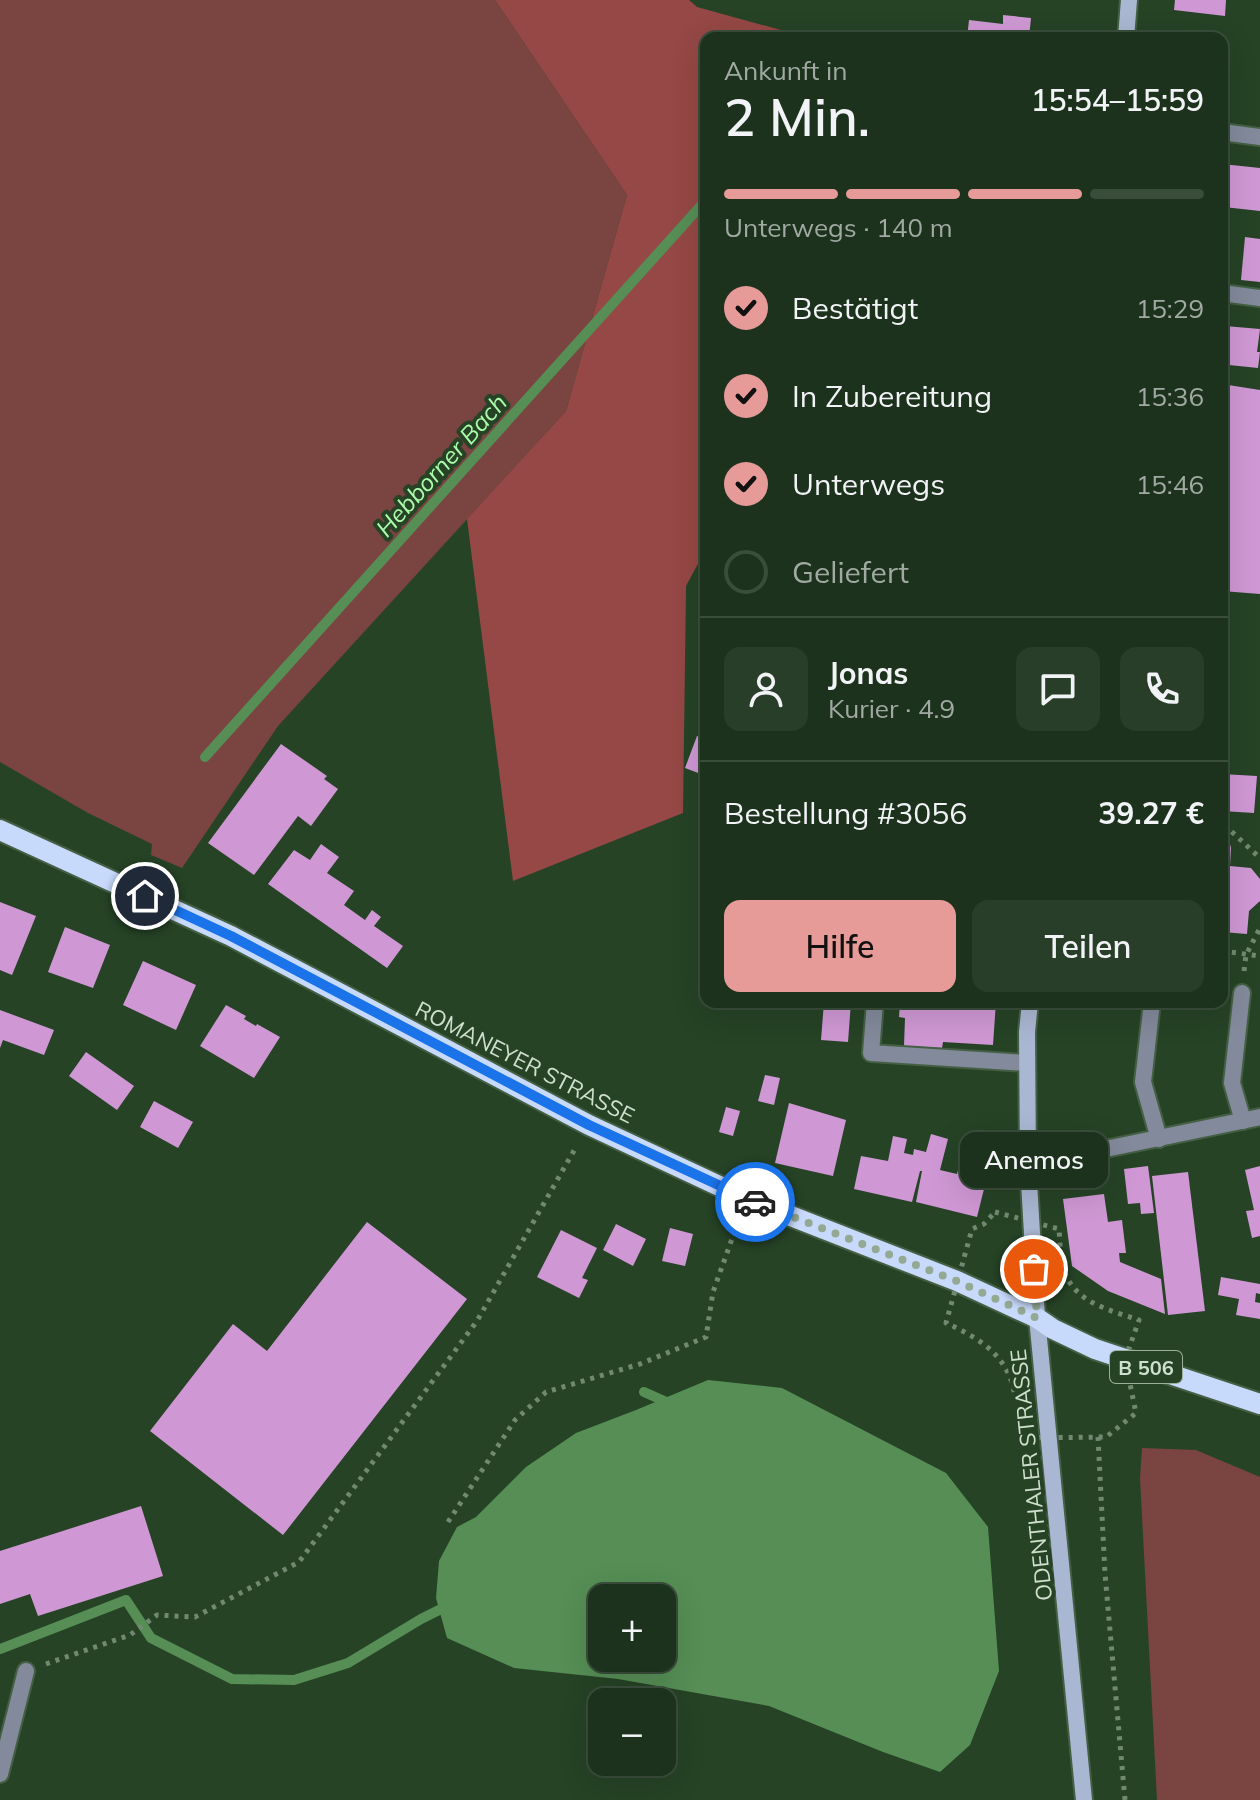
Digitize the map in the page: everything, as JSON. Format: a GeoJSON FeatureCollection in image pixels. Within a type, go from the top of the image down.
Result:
{"type":"FeatureCollection","features":[{"type":"Feature","properties":{"kind":"main road"},"geometry":{"type":"LineString","coordinates":[[1126,32],[1129,0]]}},
{"type":"Feature","properties":{"kind":"main road","name":"ROMANEYER STRASSE"},"geometry":{"type":"LineString","coordinates":[[0,830],[231,936],[589,1125],[747,1199],[957,1281],[1037,1318]]}},
{"type":"Feature","properties":{"kind":"main road","name":"ODENTHALER STRASSE"},"geometry":{"type":"LineString","coordinates":[[1029,1008],[1028,1165],[1037,1318],[1084,1800]]}},
{"type":"Feature","properties":{"kind":"main road","name":"B 506"},"geometry":{"type":"LineString","coordinates":[[1037,1318],[1095,1349],[1260,1404]]}},
{"type":"Feature","properties":{"kind":"lane"},"geometry":{"type":"LineString","coordinates":[[1228,133],[1260,137]]}},
{"type":"Feature","properties":{"kind":"lane"},"geometry":{"type":"LineString","coordinates":[[1228,294],[1260,298]]}},
{"type":"Feature","properties":{"kind":"lane"},"geometry":{"type":"LineString","coordinates":[[1242,993],[1232,1083],[1243,1121]]}},
{"type":"Feature","properties":{"kind":"lane"},"geometry":{"type":"LineString","coordinates":[[875,1008],[871,1053],[1027,1063]]}},
{"type":"Feature","properties":{"kind":"lane"},"geometry":{"type":"LineString","coordinates":[[1151,1008],[1143,1082],[1159,1139]]}},
{"type":"Feature","properties":{"kind":"lane"},"geometry":{"type":"LineString","coordinates":[[1028,1165],[1260,1117]]}},
{"type":"Feature","properties":{"kind":"lane"},"geometry":{"type":"LineString","coordinates":[[0,1774],[26,1671]]}},
{"type":"Feature","properties":{"kind":"path"},"geometry":{"type":"LineString","coordinates":[[1228,831],[1260,858]]}},
{"type":"Feature","properties":{"kind":"path"},"geometry":{"type":"LineString","coordinates":[[1242,993],[1246,955],[1260,928]]}},
{"type":"Feature","properties":{"kind":"path"},"geometry":{"type":"LineString","coordinates":[[1228,952],[1260,956]]}},
{"type":"Feature","properties":{"kind":"path"},"geometry":{"type":"LineString","coordinates":[[26,1671],[130,1635],[157,1615],[195,1617],[299,1562],[477,1321],[589,1125]]}},
{"type":"Feature","properties":{"kind":"path"},"geometry":{"type":"LineString","coordinates":[[448,1522],[515,1420],[546,1392],[640,1364],[706,1337],[713,1292],[747,1199]]}},
{"type":"Feature","properties":{"kind":"path"},"geometry":{"type":"LineString","coordinates":[[1098,1437],[1105,1574],[1125,1800]]}},
{"type":"Feature","properties":{"kind":"shaded area"},"geometry":{"type":"Polygon","coordinates":[[[0,0],[495,0],[627,195],[566,411],[278,726],[182,868],[151,855],[152,844],[88,813],[0,762],[0,0]]]}},
{"type":"Feature","properties":{"kind":"shaded area"},"geometry":{"type":"Polygon","coordinates":[[[495,0],[689,0],[697,7],[788,32],[700,32],[700,560],[686,586],[683,813],[513,881],[467,519],[566,411],[627,195],[495,0]]]}},
{"type":"Feature","properties":{"kind":"shaded area"},"geometry":{"type":"Polygon","coordinates":[[[708,1380],[782,1388],[946,1473],[988,1527],[999,1671],[970,1745],[940,1772],[769,1706],[618,1679],[514,1668],[447,1638],[436,1598],[439,1561],[457,1527],[476,1517],[526,1467],[576,1433],[708,1380]]]}},
{"type":"Feature","properties":{"kind":"shaded area"},"geometry":{"type":"Polygon","coordinates":[[[1142,1448],[1196,1450],[1260,1477],[1260,1800],[1157,1800],[1140,1478],[1142,1448]]]}},
{"type":"Feature","properties":{"kind":"building"},"geometry":{"type":"Polygon","coordinates":[[[1175,0],[1226,0],[1225,16],[1174,10],[1175,0]]]}},
{"type":"Feature","properties":{"kind":"building"},"geometry":{"type":"Polygon","coordinates":[[[1003,15],[1031,18],[1030,32],[968,32],[969,20],[1003,24],[1003,15]]]}},
{"type":"Feature","properties":{"kind":"building"},"geometry":{"type":"Polygon","coordinates":[[[1228,165],[1260,168],[1260,211],[1228,207],[1228,165]]]}},
{"type":"Feature","properties":{"kind":"building"},"geometry":{"type":"Polygon","coordinates":[[[1245,237],[1260,239],[1260,282],[1241,280],[1245,237]]]}},
{"type":"Feature","properties":{"kind":"building"},"geometry":{"type":"Polygon","coordinates":[[[1228,326],[1260,329],[1258,368],[1229,365],[1228,326]]]}},
{"type":"Feature","properties":{"kind":"building"},"geometry":{"type":"Polygon","coordinates":[[[1228,385],[1260,390],[1260,594],[1228,591],[1228,385]]]}},
{"type":"Feature","properties":{"kind":"building"},"geometry":{"type":"Polygon","coordinates":[[[697,736],[700,737],[700,774],[685,768],[697,736]]]}},
{"type":"Feature","properties":{"kind":"building"},"geometry":{"type":"Polygon","coordinates":[[[281,744],[327,776],[324,779],[338,789],[311,826],[298,816],[254,875],[208,843],[281,744]]]}},
{"type":"Feature","properties":{"kind":"building"},"geometry":{"type":"Polygon","coordinates":[[[1228,774],[1257,776],[1254,813],[1228,811],[1228,774]]]}},
{"type":"Feature","properties":{"kind":"building"},"geometry":{"type":"Polygon","coordinates":[[[321,844],[339,857],[327,873],[354,891],[344,905],[365,920],[372,910],[381,917],[374,926],[403,946],[387,968],[268,884],[294,850],[310,860],[321,844]]]}},
{"type":"Feature","properties":{"kind":"building"},"geometry":{"type":"Polygon","coordinates":[[[1228,844],[1231,848],[1230,866],[1251,868],[1260,879],[1260,901],[1249,911],[1247,934],[1228,932],[1228,844]]]}},
{"type":"Feature","properties":{"kind":"building"},"geometry":{"type":"Polygon","coordinates":[[[0,902],[36,916],[12,975],[0,970],[0,902]]]}},
{"type":"Feature","properties":{"kind":"building"},"geometry":{"type":"Polygon","coordinates":[[[65,927],[110,945],[93,988],[48,972],[65,927]]]}},
{"type":"Feature","properties":{"kind":"building"},"geometry":{"type":"Polygon","coordinates":[[[143,961],[196,985],[176,1030],[123,1005],[143,961]]]}},
{"type":"Feature","properties":{"kind":"building"},"geometry":{"type":"Polygon","coordinates":[[[226,1005],[246,1016],[244,1019],[280,1037],[254,1078],[200,1046],[226,1005]]]}},
{"type":"Feature","properties":{"kind":"building"},"geometry":{"type":"Polygon","coordinates":[[[824,1008],[851,1008],[848,1042],[821,1040],[824,1008]]]}},
{"type":"Feature","properties":{"kind":"building"},"geometry":{"type":"Polygon","coordinates":[[[900,1008],[996,1008],[993,1045],[943,1042],[942,1048],[904,1046],[905,1018],[899,1017],[900,1008]]]}},
{"type":"Feature","properties":{"kind":"building"},"geometry":{"type":"Polygon","coordinates":[[[0,1010],[54,1030],[44,1055],[3,1040],[0,1048],[0,1010]]]}},
{"type":"Feature","properties":{"kind":"building"},"geometry":{"type":"Polygon","coordinates":[[[86,1052],[134,1086],[117,1110],[69,1076],[86,1052]]]}},
{"type":"Feature","properties":{"kind":"building"},"geometry":{"type":"Polygon","coordinates":[[[765,1075],[780,1078],[774,1105],[758,1101],[765,1075]]]}},
{"type":"Feature","properties":{"kind":"building"},"geometry":{"type":"Polygon","coordinates":[[[154,1101],[193,1122],[178,1148],[140,1127],[154,1101]]]}},
{"type":"Feature","properties":{"kind":"building"},"geometry":{"type":"Polygon","coordinates":[[[789,1103],[846,1120],[833,1176],[775,1163],[789,1103]]]}},
{"type":"Feature","properties":{"kind":"building"},"geometry":{"type":"Polygon","coordinates":[[[726,1107],[740,1111],[733,1136],[719,1132],[726,1107]]]}},
{"type":"Feature","properties":{"kind":"building"},"geometry":{"type":"Polygon","coordinates":[[[931,1134],[948,1139],[940,1170],[957,1174],[962,1154],[979,1158],[974,1178],[986,1181],[977,1217],[916,1202],[922,1171],[912,1202],[854,1189],[861,1156],[888,1161],[893,1136],[907,1139],[904,1153],[913,1155],[914,1149],[926,1152],[931,1134]]]}},
{"type":"Feature","properties":{"kind":"building"},"geometry":{"type":"Polygon","coordinates":[[[1148,1166],[1154,1213],[1141,1214],[1140,1203],[1128,1204],[1124,1169],[1148,1166]]]}},
{"type":"Feature","properties":{"kind":"building"},"geometry":{"type":"Polygon","coordinates":[[[1260,1166],[1260,1236],[1252,1238],[1246,1211],[1254,1210],[1245,1170],[1260,1166]]]}},
{"type":"Feature","properties":{"kind":"building"},"geometry":{"type":"Polygon","coordinates":[[[1188,1172],[1205,1311],[1168,1315],[1152,1176],[1188,1172]]]}},
{"type":"Feature","properties":{"kind":"building"},"geometry":{"type":"Polygon","coordinates":[[[1104,1194],[1108,1222],[1122,1220],[1126,1253],[1119,1253],[1120,1262],[1161,1279],[1165,1314],[1108,1291],[1072,1266],[1063,1199],[1104,1194]]]}},
{"type":"Feature","properties":{"kind":"building"},"geometry":{"type":"Polygon","coordinates":[[[367,1222],[467,1299],[283,1535],[150,1431],[233,1324],[267,1351],[367,1222]]]}},
{"type":"Feature","properties":{"kind":"building"},"geometry":{"type":"Polygon","coordinates":[[[616,1224],[646,1239],[633,1266],[603,1250],[616,1224]]]}},
{"type":"Feature","properties":{"kind":"building"},"geometry":{"type":"Polygon","coordinates":[[[670,1228],[693,1234],[685,1266],[662,1261],[670,1228]]]}},
{"type":"Feature","properties":{"kind":"building"},"geometry":{"type":"Polygon","coordinates":[[[561,1230],[597,1248],[582,1278],[588,1280],[579,1298],[537,1277],[561,1230]]]}},
{"type":"Feature","properties":{"kind":"building"},"geometry":{"type":"Polygon","coordinates":[[[1221,1277],[1260,1284],[1260,1294],[1256,1293],[1255,1302],[1260,1303],[1260,1319],[1236,1315],[1239,1299],[1218,1295],[1221,1277]]]}},
{"type":"Feature","properties":{"kind":"building"},"geometry":{"type":"Polygon","coordinates":[[[141,1506],[163,1576],[38,1616],[30,1594],[0,1604],[0,1551],[141,1506]]]}},
{"type":"Feature","properties":{"kind":"waterway","name":"Hebborner Bach"},"geometry":{"type":"LineString","coordinates":[[205,757],[700,207]]}},
{"type":"Feature","properties":{"kind":"waterway","name":"Hebborner Bach"},"geometry":{"type":"LineString","coordinates":[[644,1392],[671,1404]]}},
{"type":"Feature","properties":{"kind":"waterway","name":"Hebborner Bach"},"geometry":{"type":"LineString","coordinates":[[0,1649],[126,1600],[151,1638],[232,1679],[294,1680],[348,1663],[421,1619],[441,1609],[449,1610]]}},
{"type":"Feature","properties":{"kind":"way so far"},"geometry":{"type":"LineString","coordinates":[[755,1202],[957,1281],[1037,1318],[1034,1269]]}},
{"type":"Feature","properties":{"kind":"place","name":"Anemos"},"geometry":{"type":"Point","coordinates":[1034,1269]}},
{"type":"Feature","properties":{"kind":"route"},"geometry":{"type":"LineString","coordinates":[[145,896],[231,936],[589,1125],[755,1202]]}}]}
